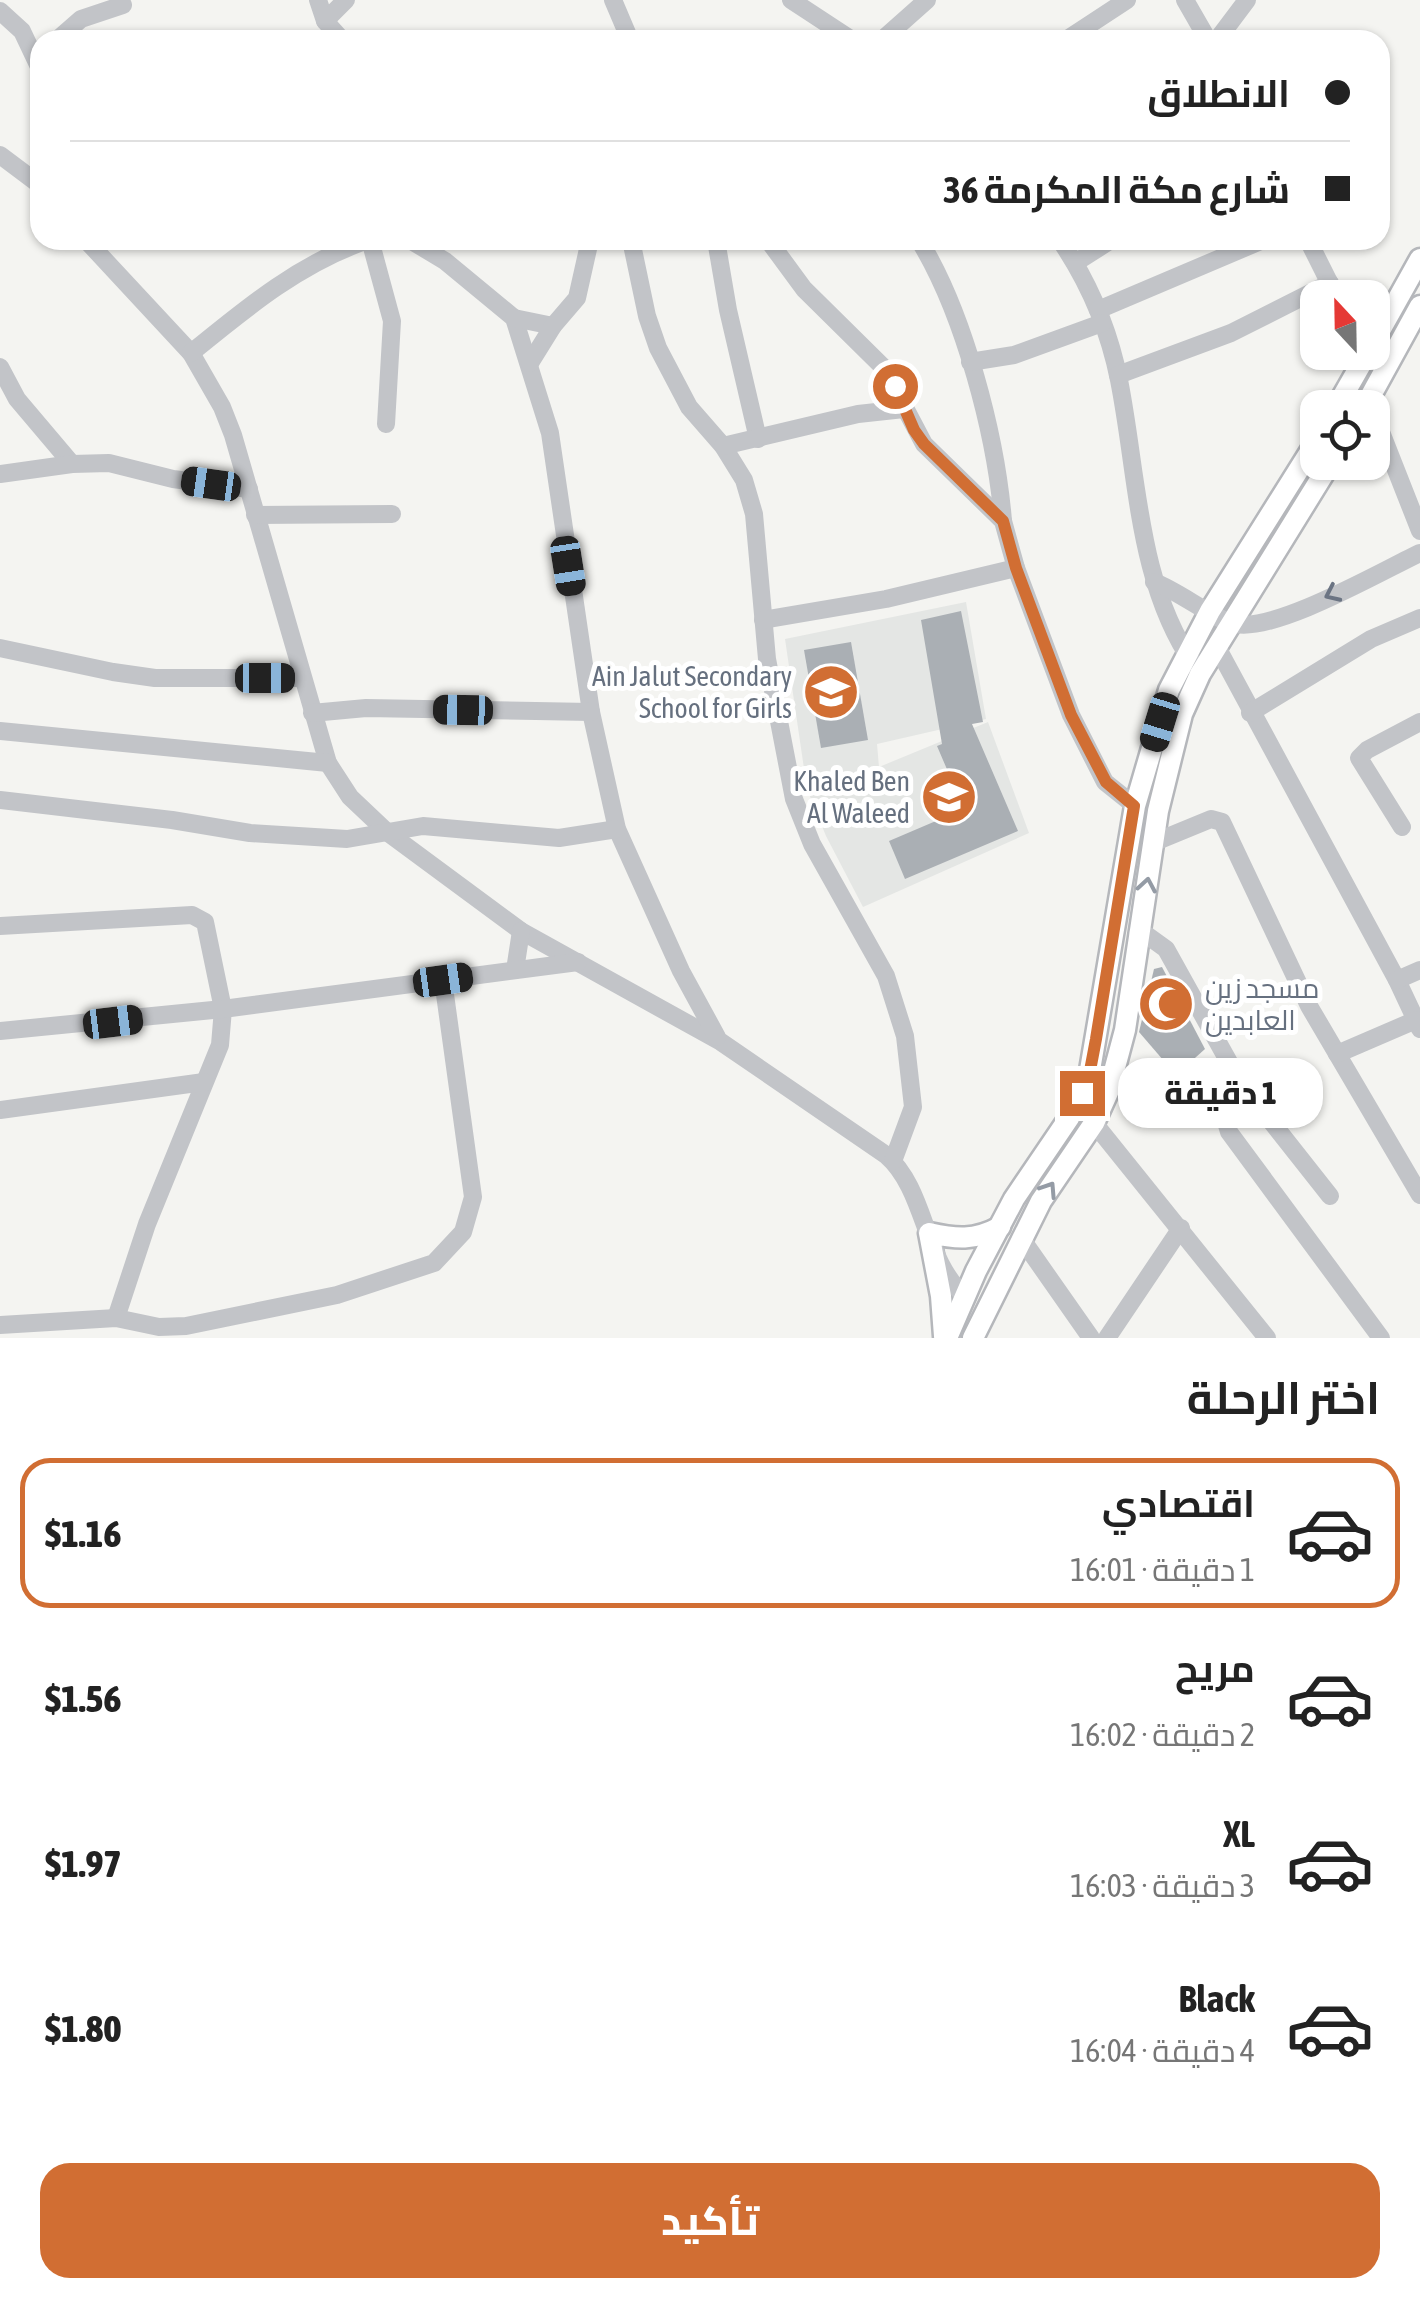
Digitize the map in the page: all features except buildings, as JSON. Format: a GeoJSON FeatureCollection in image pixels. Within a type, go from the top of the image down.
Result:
{"type":"FeatureCollection","features":[{"type":"Feature","properties":{"kind":"main road"},"geometry":{"type":"LineString","coordinates":[[1390,312],[1420,258]]}},
{"type":"Feature","properties":{"kind":"main road"},"geometry":{"type":"LineString","coordinates":[[1377,390],[1420,306]]}},
{"type":"Feature","properties":{"kind":"main road"},"geometry":{"type":"LineString","coordinates":[[946,1338],[1000,1227],[1069,1118],[1089,1076],[1134,806],[1169,690],[1210,611],[1300,468]]}},
{"type":"Feature","properties":{"kind":"main road"},"geometry":{"type":"LineString","coordinates":[[974,1338],[1041,1201],[1094,1124],[1109,1090],[1125,1030],[1158,811],[1182,714],[1200,674],[1320,480]]}},
{"type":"Feature","properties":{"kind":"main road"},"geometry":{"type":"LineString","coordinates":[[946,1338],[929,1233],[972,1238],[1000,1227]]}},
{"type":"Feature","properties":{"kind":"main road"},"geometry":{"type":"LineString","coordinates":[[964,1296],[979,1296],[998,1286]]}},
{"type":"Feature","properties":{"kind":"main road"},"geometry":{"type":"LineString","coordinates":[[960,1338],[967,1317],[964,1296]]}},
{"type":"Feature","properties":{"kind":"street"},"geometry":{"type":"LineString","coordinates":[[318,0],[325,21],[333,30]]}},
{"type":"Feature","properties":{"kind":"street"},"geometry":{"type":"LineString","coordinates":[[325,21],[346,0]]}},
{"type":"Feature","properties":{"kind":"street"},"geometry":{"type":"LineString","coordinates":[[614,0],[626,30]]}},
{"type":"Feature","properties":{"kind":"street"},"geometry":{"type":"LineString","coordinates":[[791,0],[837,30]]}},
{"type":"Feature","properties":{"kind":"street"},"geometry":{"type":"LineString","coordinates":[[893,30],[927,0]]}},
{"type":"Feature","properties":{"kind":"street"},"geometry":{"type":"LineString","coordinates":[[1078,30],[1109,15],[1127,0]]}},
{"type":"Feature","properties":{"kind":"street"},"geometry":{"type":"LineString","coordinates":[[1185,0],[1202,30]]}},
{"type":"Feature","properties":{"kind":"street"},"geometry":{"type":"LineString","coordinates":[[1225,30],[1247,0]]}},
{"type":"Feature","properties":{"kind":"street"},"geometry":{"type":"LineString","coordinates":[[68,30],[81,19],[122,5]]}},
{"type":"Feature","properties":{"kind":"street"},"geometry":{"type":"LineString","coordinates":[[0,11],[22,31],[30,48]]}},
{"type":"Feature","properties":{"kind":"street"},"geometry":{"type":"LineString","coordinates":[[827,30],[831,26]]}},
{"type":"Feature","properties":{"kind":"street"},"geometry":{"type":"LineString","coordinates":[[0,155],[30,177]]}},
{"type":"Feature","properties":{"kind":"street"},"geometry":{"type":"LineString","coordinates":[[0,174],[20,169]]}},
{"type":"Feature","properties":{"kind":"street"},"geometry":{"type":"LineString","coordinates":[[95,250],[192,353],[222,407],[328,763],[350,797],[387,832],[521,931],[721,1042],[893,1161],[939,1262],[964,1296]]}},
{"type":"Feature","properties":{"kind":"street"},"geometry":{"type":"LineString","coordinates":[[192,353],[246,308],[304,268],[346,250]]}},
{"type":"Feature","properties":{"kind":"street"},"geometry":{"type":"LineString","coordinates":[[372,250],[392,321],[386,424]]}},
{"type":"Feature","properties":{"kind":"street"},"geometry":{"type":"LineString","coordinates":[[427,250],[514,318],[553,326]]}},
{"type":"Feature","properties":{"kind":"street"},"geometry":{"type":"LineString","coordinates":[[530,363],[553,326],[577,298],[588,250]]}},
{"type":"Feature","properties":{"kind":"street"},"geometry":{"type":"LineString","coordinates":[[633,250],[658,348],[689,407],[723,446],[744,480],[754,514],[785,768],[812,844],[886,976],[905,1036],[913,1107],[893,1161]]}},
{"type":"Feature","properties":{"kind":"street"},"geometry":{"type":"LineString","coordinates":[[718,250],[758,439]]}},
{"type":"Feature","properties":{"kind":"street"},"geometry":{"type":"LineString","coordinates":[[776,250],[804,288],[884,368],[914,430],[937,460],[1003,521]]}},
{"type":"Feature","properties":{"kind":"street"},"geometry":{"type":"LineString","coordinates":[[924,250],[948,292],[997,466],[1003,521],[1016,568],[1071,715],[1106,782],[1134,806]]}},
{"type":"Feature","properties":{"kind":"street"},"geometry":{"type":"LineString","coordinates":[[1067,250],[1100,317],[1118,376],[1154,582],[1186,654],[1200,674]]}},
{"type":"Feature","properties":{"kind":"street"},"geometry":{"type":"LineString","coordinates":[[1075,263],[1096,250]]}},
{"type":"Feature","properties":{"kind":"street"},"geometry":{"type":"LineString","coordinates":[[970,362],[1014,355],[1243,250]]}},
{"type":"Feature","properties":{"kind":"street"},"geometry":{"type":"LineString","coordinates":[[1313,250],[1328,280]]}},
{"type":"Feature","properties":{"kind":"street"},"geometry":{"type":"LineString","coordinates":[[1118,376],[1300,304]]}},
{"type":"Feature","properties":{"kind":"street"},"geometry":{"type":"LineString","coordinates":[[514,318],[550,433],[590,712],[618,829],[680,972],[721,1042]]}},
{"type":"Feature","properties":{"kind":"street"},"geometry":{"type":"LineString","coordinates":[[0,367],[16,399],[72,464]]}},
{"type":"Feature","properties":{"kind":"street"},"geometry":{"type":"LineString","coordinates":[[723,446],[858,414],[904,409]]}},
{"type":"Feature","properties":{"kind":"street"},"geometry":{"type":"LineString","coordinates":[[1390,457],[1420,531]]}},
{"type":"Feature","properties":{"kind":"street"},"geometry":{"type":"LineString","coordinates":[[0,474],[109,463],[173,479],[248,489]]}},
{"type":"Feature","properties":{"kind":"street"},"geometry":{"type":"LineString","coordinates":[[254,515],[392,514]]}},
{"type":"Feature","properties":{"kind":"street"},"geometry":{"type":"LineString","coordinates":[[1154,582],[1231,624],[1249,626],[1280,618],[1420,553]]}},
{"type":"Feature","properties":{"kind":"street"},"geometry":{"type":"LineString","coordinates":[[764,620],[886,598],[1016,568]]}},
{"type":"Feature","properties":{"kind":"street"},"geometry":{"type":"LineString","coordinates":[[1250,713],[1371,639],[1420,618]]}},
{"type":"Feature","properties":{"kind":"street"},"geometry":{"type":"LineString","coordinates":[[1217,647],[1398,980],[1418,1024],[1337,1054]]}},
{"type":"Feature","properties":{"kind":"street"},"geometry":{"type":"LineString","coordinates":[[0,648],[155,678],[302,678]]}},
{"type":"Feature","properties":{"kind":"street"},"geometry":{"type":"LineString","coordinates":[[312,712],[366,708],[590,712]]}},
{"type":"Feature","properties":{"kind":"street"},"geometry":{"type":"LineString","coordinates":[[1402,827],[1359,758],[1363,752],[1420,722]]}},
{"type":"Feature","properties":{"kind":"street"},"geometry":{"type":"LineString","coordinates":[[0,732],[328,763]]}},
{"type":"Feature","properties":{"kind":"street"},"geometry":{"type":"LineString","coordinates":[[0,820],[4,801],[250,833],[348,839],[435,826],[560,838],[618,829]]}},
{"type":"Feature","properties":{"kind":"street"},"geometry":{"type":"LineString","coordinates":[[1155,842],[1211,819],[1222,822],[1281,952],[1420,1195]]}},
{"type":"Feature","properties":{"kind":"street"},"geometry":{"type":"LineString","coordinates":[[0,926],[198,916],[205,922],[223,1010],[220,1044],[147,1224],[116,1318]]}},
{"type":"Feature","properties":{"kind":"street"},"geometry":{"type":"LineString","coordinates":[[515,970],[521,931]]}},
{"type":"Feature","properties":{"kind":"street"},"geometry":{"type":"LineString","coordinates":[[1138,932],[1166,948],[1240,1082],[1330,1196]]}},
{"type":"Feature","properties":{"kind":"street"},"geometry":{"type":"LineString","coordinates":[[0,1031],[223,1010],[578,962]]}},
{"type":"Feature","properties":{"kind":"street"},"geometry":{"type":"LineString","coordinates":[[1398,980],[1420,970]]}},
{"type":"Feature","properties":{"kind":"street"},"geometry":{"type":"LineString","coordinates":[[0,1325],[116,1318],[160,1328],[186,1326],[337,1296],[434,1263],[463,1232],[473,1198],[443,980]]}},
{"type":"Feature","properties":{"kind":"street"},"geometry":{"type":"LineString","coordinates":[[0,1110],[204,1082]]}},
{"type":"Feature","properties":{"kind":"street"},"geometry":{"type":"LineString","coordinates":[[1240,1082],[1222,1109],[1229,1132],[1380,1338]]}},
{"type":"Feature","properties":{"kind":"street"},"geometry":{"type":"LineString","coordinates":[[1094,1124],[1180,1228],[1261,1336]]}},
{"type":"Feature","properties":{"kind":"street"},"geometry":{"type":"LineString","coordinates":[[1106,1338],[1180,1228]]}},
{"type":"Feature","properties":{"kind":"street"},"geometry":{"type":"LineString","coordinates":[[1021,1238],[1091,1338]]}},
{"type":"Feature","properties":{"kind":"shaded area"},"geometry":{"type":"Polygon","coordinates":[[[966,602],[986,719],[877,744],[879,767],[988,722],[1029,833],[863,907],[807,789],[785,639],[966,602]]]}},
{"type":"Feature","properties":{"kind":"place","name":"Ain Jalut Secondary School for Girls"},"geometry":{"type":"Point","coordinates":[831,692]}},
{"type":"Feature","properties":{"kind":"place","name":"Khaled Ben Al Waleed"},"geometry":{"type":"Point","coordinates":[949,797]}},
{"type":"Feature","properties":{"kind":"place","name":"مسجد زين العابدين"},"geometry":{"type":"Point","coordinates":[1166,1004]}},
{"type":"Feature","properties":{"kind":"route"},"geometry":{"type":"LineString","coordinates":[[895,386],[924,444],[1003,521],[1016,568],[1071,715],[1106,782],[1134,806],[1116,929],[1089,1076],[1082,1093]]}}]}
